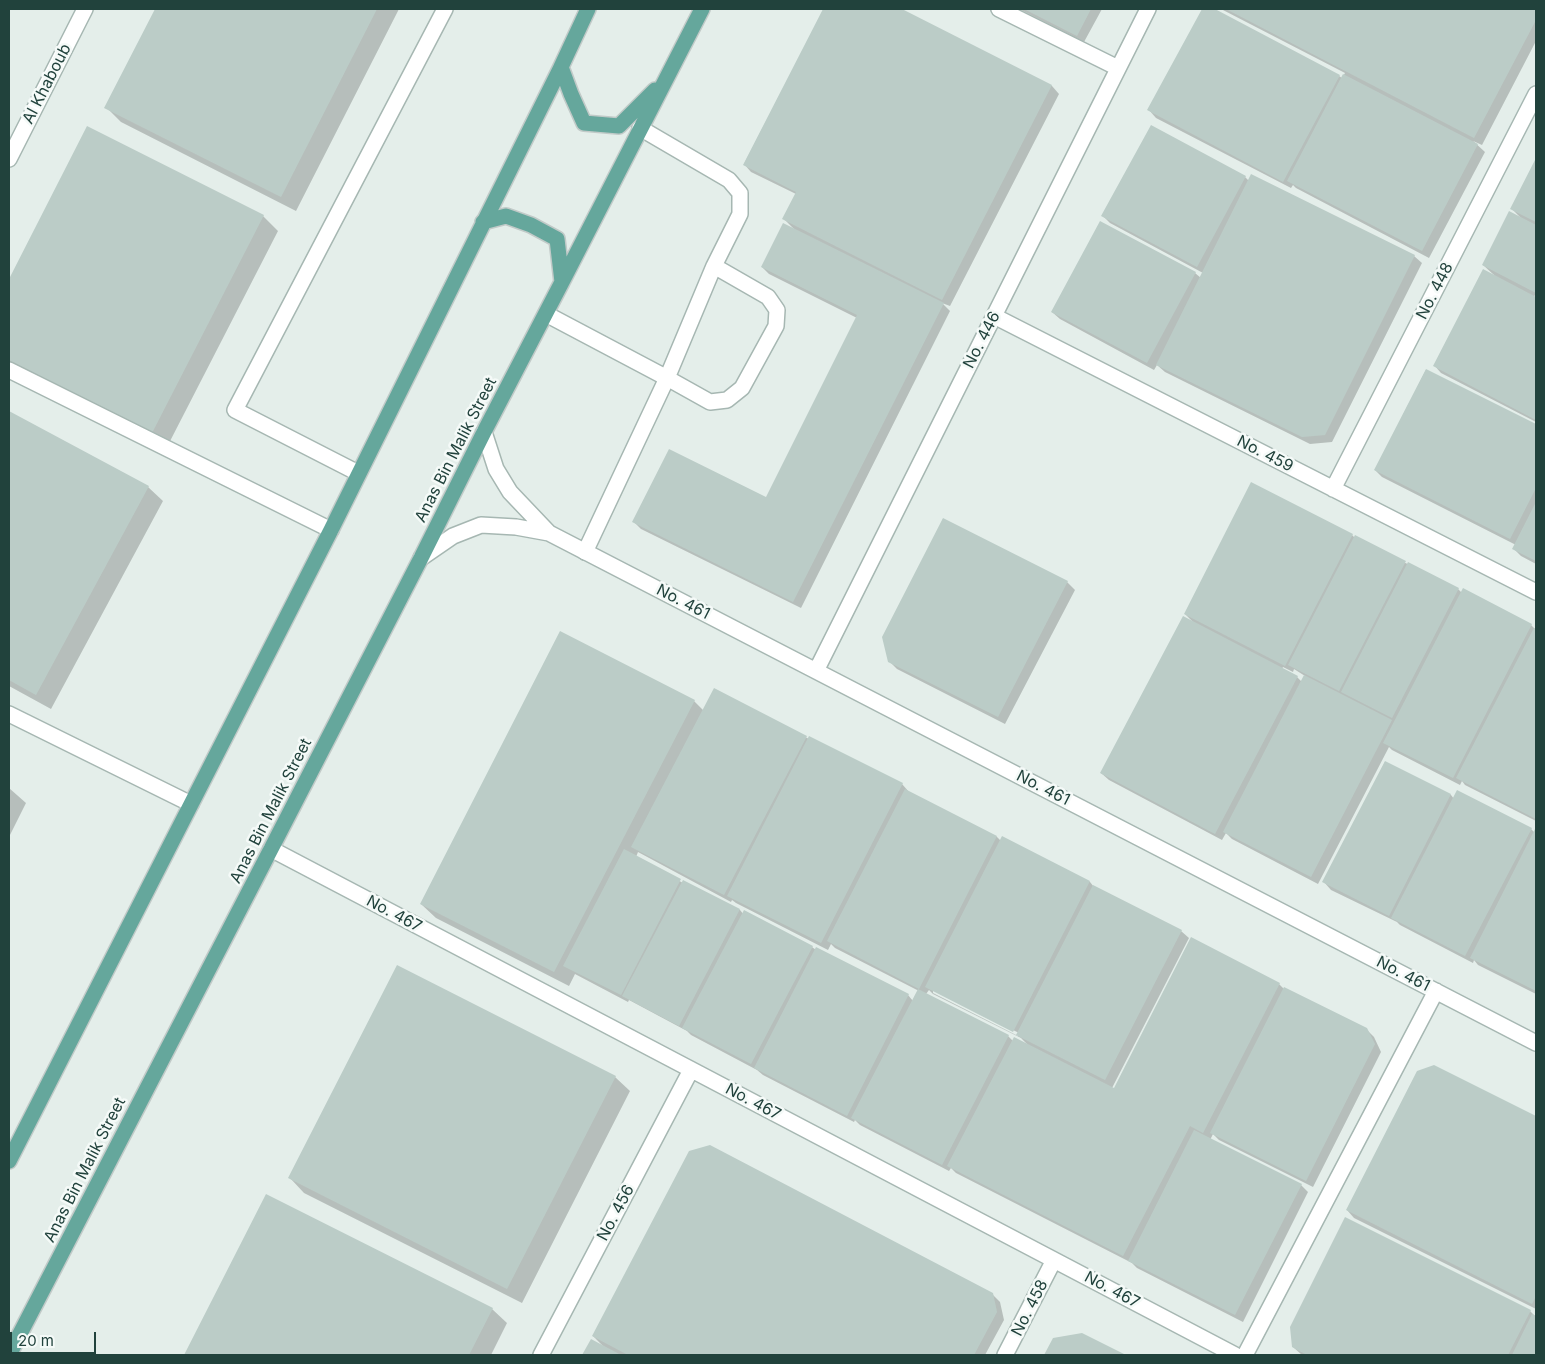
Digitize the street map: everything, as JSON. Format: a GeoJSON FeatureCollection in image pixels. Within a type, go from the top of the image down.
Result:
{"type":"FeatureCollection","features":[{"type":"Feature","properties":{"kind":"main road"},"geometry":{"type":"LineString","coordinates":[[9,1161],[331,530],[588,9]]}},
{"type":"Feature","properties":{"kind":"main road","name":"Anas Bin Malik Street"},"geometry":{"type":"LineString","coordinates":[[9,1355],[702,9]]}},
{"type":"Feature","properties":{"kind":"main road","name":"Anas Bin Malik Street"},"geometry":{"type":"LineString","coordinates":[[561,66],[584,123],[619,126],[665,80]]}},
{"type":"Feature","properties":{"kind":"main road"},"geometry":{"type":"LineString","coordinates":[[483,222],[506,216],[531,225],[557,239],[562,282]]}},
{"type":"Feature","properties":{"kind":"street","name":"Al Khaboub"},"geometry":{"type":"LineString","coordinates":[[9,159],[86,9]]}},
{"type":"Feature","properties":{"kind":"street"},"geometry":{"type":"LineString","coordinates":[[358,473],[235,410],[445,9]]}},
{"type":"Feature","properties":{"kind":"street"},"geometry":{"type":"LineString","coordinates":[[999,9],[1118,68]]}},
{"type":"Feature","properties":{"kind":"street","name":"No. 446"},"geometry":{"type":"LineString","coordinates":[[816,671],[1148,9]]}},
{"type":"Feature","properties":{"kind":"street","name":"No. 448"},"geometry":{"type":"LineString","coordinates":[[1333,489],[1536,94]]}},
{"type":"Feature","properties":{"kind":"street"},"geometry":{"type":"LineString","coordinates":[[585,552],[667,378],[714,266],[740,214],[740,193],[729,180],[640,128]]}},
{"type":"Feature","properties":{"kind":"street"},"geometry":{"type":"LineString","coordinates":[[546,314],[710,402],[728,400],[742,388],[776,326],[777,310],[768,297],[714,266]]}},
{"type":"Feature","properties":{"kind":"street","name":"No. 459"},"geometry":{"type":"LineString","coordinates":[[994,316],[1536,592]]}},
{"type":"Feature","properties":{"kind":"street"},"geometry":{"type":"LineString","coordinates":[[9,370],[331,530]]}},
{"type":"Feature","properties":{"kind":"street"},"geometry":{"type":"LineString","coordinates":[[484,432],[496,469],[510,492],[549,534]]}},
{"type":"Feature","properties":{"kind":"street"},"geometry":{"type":"LineString","coordinates":[[421,558],[453,536],[481,524],[516,527],[549,534]]}},
{"type":"Feature","properties":{"kind":"street","name":"No. 461"},"geometry":{"type":"LineString","coordinates":[[549,534],[1536,1043]]}},
{"type":"Feature","properties":{"kind":"street"},"geometry":{"type":"LineString","coordinates":[[9,714],[191,804]]}},
{"type":"Feature","properties":{"kind":"street","name":"No. 467"},"geometry":{"type":"LineString","coordinates":[[271,849],[1235,1355]]}},
{"type":"Feature","properties":{"kind":"street"},"geometry":{"type":"LineString","coordinates":[[1245,1355],[1436,991]]}},
{"type":"Feature","properties":{"kind":"street","name":"No. 456"},"geometry":{"type":"LineString","coordinates":[[541,1355],[691,1070]]}},
{"type":"Feature","properties":{"kind":"street","name":"No. 458"},"geometry":{"type":"LineString","coordinates":[[1005,1355],[1054,1260]]}},
{"type":"Feature","properties":{"kind":"building"},"geometry":{"type":"Polygon","coordinates":[[[155,9],[377,9],[281,197],[104,108],[155,9]]]}},
{"type":"Feature","properties":{"kind":"building"},"geometry":{"type":"Polygon","coordinates":[[[823,9],[902,9],[1052,85],[942,300],[782,219],[796,192],[743,165],[823,9]]]}},
{"type":"Feature","properties":{"kind":"building"},"geometry":{"type":"Polygon","coordinates":[[[1024,9],[1091,9],[1077,36],[1024,9]]]}},
{"type":"Feature","properties":{"kind":"building"},"geometry":{"type":"Polygon","coordinates":[[[1202,9],[1215,9],[1340,75],[1283,182],[1147,110],[1202,9]]]}},
{"type":"Feature","properties":{"kind":"building"},"geometry":{"type":"Polygon","coordinates":[[[1226,9],[1536,9],[1536,20],[1474,138],[1226,9]]]}},
{"type":"Feature","properties":{"kind":"building"},"geometry":{"type":"Polygon","coordinates":[[[1343,74],[1478,144],[1422,251],[1287,181],[1343,74]]]}},
{"type":"Feature","properties":{"kind":"building"},"geometry":{"type":"Polygon","coordinates":[[[1151,125],[1246,176],[1197,267],[1101,216],[1151,125]]]}},
{"type":"Feature","properties":{"kind":"building"},"geometry":{"type":"Polygon","coordinates":[[[87,126],[264,215],[152,433],[9,360],[9,279],[87,126]]]}},
{"type":"Feature","properties":{"kind":"building"},"geometry":{"type":"Polygon","coordinates":[[[1536,158],[1536,222],[1510,209],[1536,158]]]}},
{"type":"Feature","properties":{"kind":"building"},"geometry":{"type":"Polygon","coordinates":[[[1251,174],[1415,255],[1325,435],[1302,437],[1156,365],[1251,174]]]}},
{"type":"Feature","properties":{"kind":"building"},"geometry":{"type":"Polygon","coordinates":[[[1509,211],[1536,225],[1536,293],[1482,265],[1509,211]]]}},
{"type":"Feature","properties":{"kind":"building"},"geometry":{"type":"Polygon","coordinates":[[[1100,221],[1196,272],[1147,363],[1051,312],[1100,221]]]}},
{"type":"Feature","properties":{"kind":"building"},"geometry":{"type":"Polygon","coordinates":[[[783,223],[944,303],[793,602],[632,522],[669,449],[766,497],[857,315],[761,267],[783,223]]]}},
{"type":"Feature","properties":{"kind":"building"},"geometry":{"type":"Polygon","coordinates":[[[1483,269],[1536,297],[1536,420],[1433,366],[1483,269]]]}},
{"type":"Feature","properties":{"kind":"building"},"geometry":{"type":"Polygon","coordinates":[[[1426,369],[1536,424],[1536,488],[1510,539],[1374,470],[1426,369]]]}},
{"type":"Feature","properties":{"kind":"building"},"geometry":{"type":"Polygon","coordinates":[[[9,411],[149,486],[36,695],[9,680],[9,411]]]}},
{"type":"Feature","properties":{"kind":"building"},"geometry":{"type":"Polygon","coordinates":[[[1251,482],[1353,534],[1285,666],[1184,614],[1251,482]]]}},
{"type":"Feature","properties":{"kind":"building"},"geometry":{"type":"Polygon","coordinates":[[[1536,502],[1536,561],[1512,549],[1536,502]]]}},
{"type":"Feature","properties":{"kind":"building"},"geometry":{"type":"Polygon","coordinates":[[[943,518],[1068,581],[998,717],[888,662],[882,637],[943,518]]]}},
{"type":"Feature","properties":{"kind":"building"},"geometry":{"type":"Polygon","coordinates":[[[1355,535],[1406,561],[1339,691],[1288,665],[1355,535]]]}},
{"type":"Feature","properties":{"kind":"building"},"geometry":{"type":"Polygon","coordinates":[[[1408,562],[1459,588],[1392,718],[1341,692],[1408,562]]]}},
{"type":"Feature","properties":{"kind":"building"},"geometry":{"type":"Polygon","coordinates":[[[1463,588],[1532,624],[1453,778],[1383,743],[1463,588]]]}},
{"type":"Feature","properties":{"kind":"building"},"geometry":{"type":"Polygon","coordinates":[[[1183,616],[1298,676],[1215,834],[1100,773],[1183,616]]]}},
{"type":"Feature","properties":{"kind":"building"},"geometry":{"type":"Polygon","coordinates":[[[1534,628],[1536,629],[1536,819],[1456,778],[1534,628]]]}},
{"type":"Feature","properties":{"kind":"building"},"geometry":{"type":"Polygon","coordinates":[[[560,631],[695,700],[554,972],[420,904],[560,631]]]}},
{"type":"Feature","properties":{"kind":"building"},"geometry":{"type":"Polygon","coordinates":[[[1304,675],[1392,720],[1311,877],[1223,832],[1304,675]]]}},
{"type":"Feature","properties":{"kind":"building"},"geometry":{"type":"Polygon","coordinates":[[[714,688],[807,736],[724,895],[631,847],[714,688]]]}},
{"type":"Feature","properties":{"kind":"building"},"geometry":{"type":"Polygon","coordinates":[[[809,736],[903,783],[821,943],[727,896],[809,736]]]}},
{"type":"Feature","properties":{"kind":"building"},"geometry":{"type":"Polygon","coordinates":[[[1385,761],[1451,794],[1389,916],[1322,882],[1385,761]]]}},
{"type":"Feature","properties":{"kind":"building"},"geometry":{"type":"Polygon","coordinates":[[[905,789],[997,836],[919,989],[827,941],[905,789]]]}},
{"type":"Feature","properties":{"kind":"building"},"geometry":{"type":"Polygon","coordinates":[[[1457,790],[1532,828],[1465,956],[1391,918],[1457,790]]]}},
{"type":"Feature","properties":{"kind":"building"},"geometry":{"type":"Polygon","coordinates":[[[1536,827],[1536,991],[1470,958],[1536,827]]]}},
{"type":"Feature","properties":{"kind":"building"},"geometry":{"type":"Polygon","coordinates":[[[1002,836],[1090,881],[1013,1032],[925,987],[1002,836]]]}},
{"type":"Feature","properties":{"kind":"building"},"geometry":{"type":"Polygon","coordinates":[[[624,849],[681,879],[621,995],[563,966],[624,849]]]}},
{"type":"Feature","properties":{"kind":"building"},"geometry":{"type":"Polygon","coordinates":[[[683,880],[740,909],[679,1026],[622,996],[683,880]]]}},
{"type":"Feature","properties":{"kind":"building"},"geometry":{"type":"Polygon","coordinates":[[[1093,885],[1182,930],[1105,1080],[1016,1035],[1093,885]]]}},
{"type":"Feature","properties":{"kind":"building"},"geometry":{"type":"Polygon","coordinates":[[[744,910],[813,946],[751,1064],[682,1028],[744,910]]]}},
{"type":"Feature","properties":{"kind":"building"},"geometry":{"type":"Polygon","coordinates":[[[1191,937],[1280,983],[1203,1133],[1190,1126],[1123,1256],[947,1166],[1014,1037],[1114,1088],[1191,937]]]}},
{"type":"Feature","properties":{"kind":"building"},"geometry":{"type":"Polygon","coordinates":[[[816,947],[909,994],[847,1116],[754,1068],[816,947]]]}},
{"type":"Feature","properties":{"kind":"building"},"geometry":{"type":"Polygon","coordinates":[[[397,965],[616,1076],[507,1289],[288,1178],[397,965]]]}},
{"type":"Feature","properties":{"kind":"building"},"geometry":{"type":"Polygon","coordinates":[[[1284,987],[1367,1028],[1375,1044],[1306,1181],[1210,1133],[1284,987]]]}},
{"type":"Feature","properties":{"kind":"building"},"geometry":{"type":"Polygon","coordinates":[[[918,989],[1009,1035],[942,1165],[851,1118],[918,989]]]}},
{"type":"Feature","properties":{"kind":"building"},"geometry":{"type":"Polygon","coordinates":[[[1434,1065],[1536,1116],[1536,1296],[1532,1304],[1346,1210],[1417,1071],[1434,1065]]]}},
{"type":"Feature","properties":{"kind":"building"},"geometry":{"type":"Polygon","coordinates":[[[1194,1130],[1302,1184],[1235,1315],[1128,1261],[1194,1130]]]}},
{"type":"Feature","properties":{"kind":"building"},"geometry":{"type":"Polygon","coordinates":[[[710,1145],[993,1293],[997,1312],[974,1355],[628,1355],[592,1336],[689,1151],[710,1145]]]}},
{"type":"Feature","properties":{"kind":"building"},"geometry":{"type":"Polygon","coordinates":[[[266,1194],[493,1308],[469,1355],[184,1355],[266,1194]]]}},
{"type":"Feature","properties":{"kind":"building"},"geometry":{"type":"Polygon","coordinates":[[[1345,1217],[1531,1310],[1508,1355],[1307,1355],[1292,1347],[1290,1327],[1345,1217]]]}},
{"type":"Feature","properties":{"kind":"building"},"geometry":{"type":"Polygon","coordinates":[[[1532,1314],[1536,1316],[1536,1355],[1512,1355],[1532,1314]]]}},
{"type":"Feature","properties":{"kind":"building"},"geometry":{"type":"Polygon","coordinates":[[[1082,1333],[1126,1355],[1044,1355],[1053,1338],[1082,1333]]]}},
{"type":"Feature","properties":{"kind":"building"},"geometry":{"type":"Polygon","coordinates":[[[591,1339],[621,1355],[582,1355],[591,1339]]]}}]}
